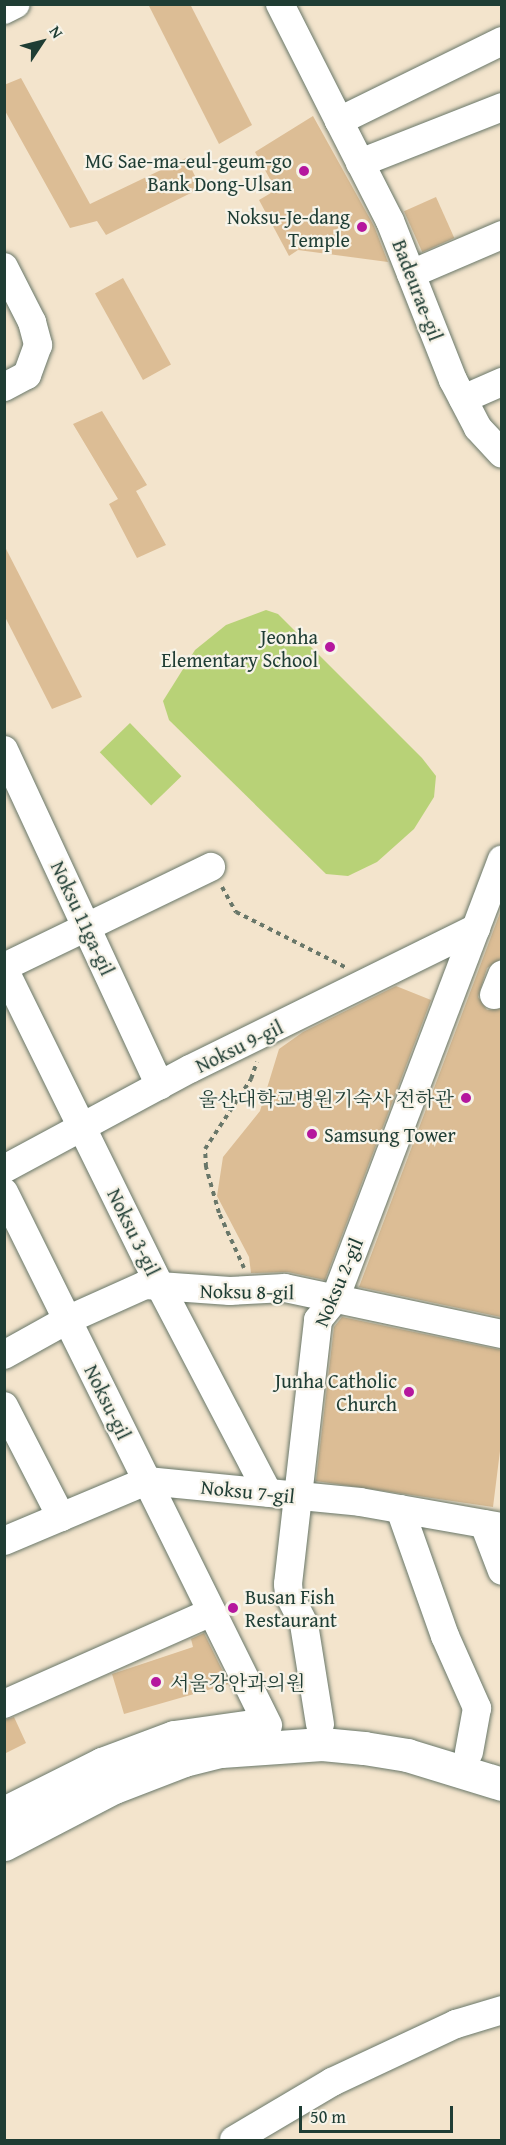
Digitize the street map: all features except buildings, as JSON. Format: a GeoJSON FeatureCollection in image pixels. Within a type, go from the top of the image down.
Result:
{"type":"FeatureCollection","features":[{"type":"Feature","properties":{"kind":"main road"},"geometry":{"type":"LineString","coordinates":[[4,1813],[102,1764],[174,1737],[268,1725],[320,1724],[411,1735],[501,1761]]}},
{"type":"Feature","properties":{"kind":"main road"},"geometry":{"type":"LineString","coordinates":[[4,1844],[114,1787],[184,1760],[220,1751],[322,1744],[364,1748],[407,1755],[501,1784]]}},
{"type":"Feature","properties":{"kind":"street"},"geometry":{"type":"LineString","coordinates":[[4,10],[16,4]]}},
{"type":"Feature","properties":{"kind":"street","name":"Badeurae-gil"},"geometry":{"type":"LineString","coordinates":[[280,4],[390,221],[463,399],[478,428],[501,454]]}},
{"type":"Feature","properties":{"kind":"street"},"geometry":{"type":"LineString","coordinates":[[339,121],[501,41]]}},
{"type":"Feature","properties":{"kind":"street"},"geometry":{"type":"LineString","coordinates":[[360,163],[501,107]]}},
{"type":"Feature","properties":{"kind":"street"},"geometry":{"type":"LineString","coordinates":[[411,274],[501,235]]}},
{"type":"Feature","properties":{"kind":"street"},"geometry":{"type":"LineString","coordinates":[[4,267],[32,322],[38,345],[27,375],[4,387]]}},
{"type":"Feature","properties":{"kind":"street"},"geometry":{"type":"LineString","coordinates":[[463,399],[501,382]]}},
{"type":"Feature","properties":{"kind":"street","name":"Noksu 11ga-gil"},"geometry":{"type":"LineString","coordinates":[[8,766],[160,1086]]}},
{"type":"Feature","properties":{"kind":"street","name":"Noksu 2-gil"},"geometry":{"type":"LineString","coordinates":[[320,1724],[304,1624],[289,1595],[297,1496],[318,1320],[335,1299],[501,860]]}},
{"type":"Feature","properties":{"kind":"street"},"geometry":{"type":"LineString","coordinates":[[4,968],[211,867]]}},
{"type":"Feature","properties":{"kind":"street","name":"Noksu 9-gil"},"geometry":{"type":"LineString","coordinates":[[4,1169],[160,1086],[476,928]]}},
{"type":"Feature","properties":{"kind":"street","name":"Noksu 3-gil"},"geometry":{"type":"LineString","coordinates":[[4,968],[161,1288],[268,1493]]}},
{"type":"Feature","properties":{"kind":"street","name":"Noksu-gil"},"geometry":{"type":"LineString","coordinates":[[4,1192],[268,1725]]}},
{"type":"Feature","properties":{"kind":"street","name":"Noksu 8-gil"},"geometry":{"type":"LineString","coordinates":[[4,1355],[67,1320],[145,1285],[161,1288],[245,1291],[285,1288],[501,1334]]}},
{"type":"Feature","properties":{"kind":"street"},"geometry":{"type":"LineString","coordinates":[[4,1406],[61,1517]]}},
{"type":"Feature","properties":{"kind":"street","name":"Noksu 7-gil"},"geometry":{"type":"LineString","coordinates":[[4,1541],[147,1481],[400,1509],[493,1525]]}},
{"type":"Feature","properties":{"kind":"street"},"geometry":{"type":"LineString","coordinates":[[400,1509],[445,1636],[477,1708],[469,1752]]}},
{"type":"Feature","properties":{"kind":"street"},"geometry":{"type":"LineString","coordinates":[[493,1525],[501,1571]]}},
{"type":"Feature","properties":{"kind":"street"},"geometry":{"type":"LineString","coordinates":[[4,1704],[212,1612]]}},
{"type":"Feature","properties":{"kind":"street"},"geometry":{"type":"LineString","coordinates":[[234,2140],[332,2082],[456,2024],[501,2010]]}},
{"type":"Feature","properties":{"kind":"path"},"geometry":{"type":"LineString","coordinates":[[211,867],[236,912],[370,980]]}},
{"type":"Feature","properties":{"kind":"path"},"geometry":{"type":"LineString","coordinates":[[245,1291],[246,1272],[219,1213],[206,1167],[205,1149],[251,1079],[266,1032]]}},
{"type":"Feature","properties":{"kind":"green space"},"geometry":{"type":"Polygon","coordinates":[[[266,610],[278,614],[422,758],[436,776],[434,797],[414,829],[377,862],[348,876],[326,874],[169,720],[163,701],[195,650],[226,625],[266,610]]]}},
{"type":"Feature","properties":{"kind":"green space"},"geometry":{"type":"Polygon","coordinates":[[[130,723],[181,776],[151,805],[100,752],[130,723]]]}},
{"type":"Feature","properties":{"kind":"place","name":"MG Sae-ma-eul-geum-go Bank Dong-Ulsan"},"geometry":{"type":"Point","coordinates":[304,171]}},
{"type":"Feature","properties":{"kind":"place","name":"Noksu-Je-dang Temple"},"geometry":{"type":"Point","coordinates":[362,227]}},
{"type":"Feature","properties":{"kind":"place","name":"Jeonha Elementary School"},"geometry":{"type":"Point","coordinates":[330,647]}},
{"type":"Feature","properties":{"kind":"place","name":"울산대학교병원기숙사 전하관"},"geometry":{"type":"Point","coordinates":[466,1098]}},
{"type":"Feature","properties":{"kind":"place","name":"Samsung Tower"},"geometry":{"type":"Point","coordinates":[312,1134]}},
{"type":"Feature","properties":{"kind":"place","name":"Junha Catholic Church"},"geometry":{"type":"Point","coordinates":[409,1392]}},
{"type":"Feature","properties":{"kind":"place","name":"Busan Fish Restaurant"},"geometry":{"type":"Point","coordinates":[233,1608]}},
{"type":"Feature","properties":{"kind":"place","name":"서울강안과의원"},"geometry":{"type":"Point","coordinates":[156,1682]}}]}
